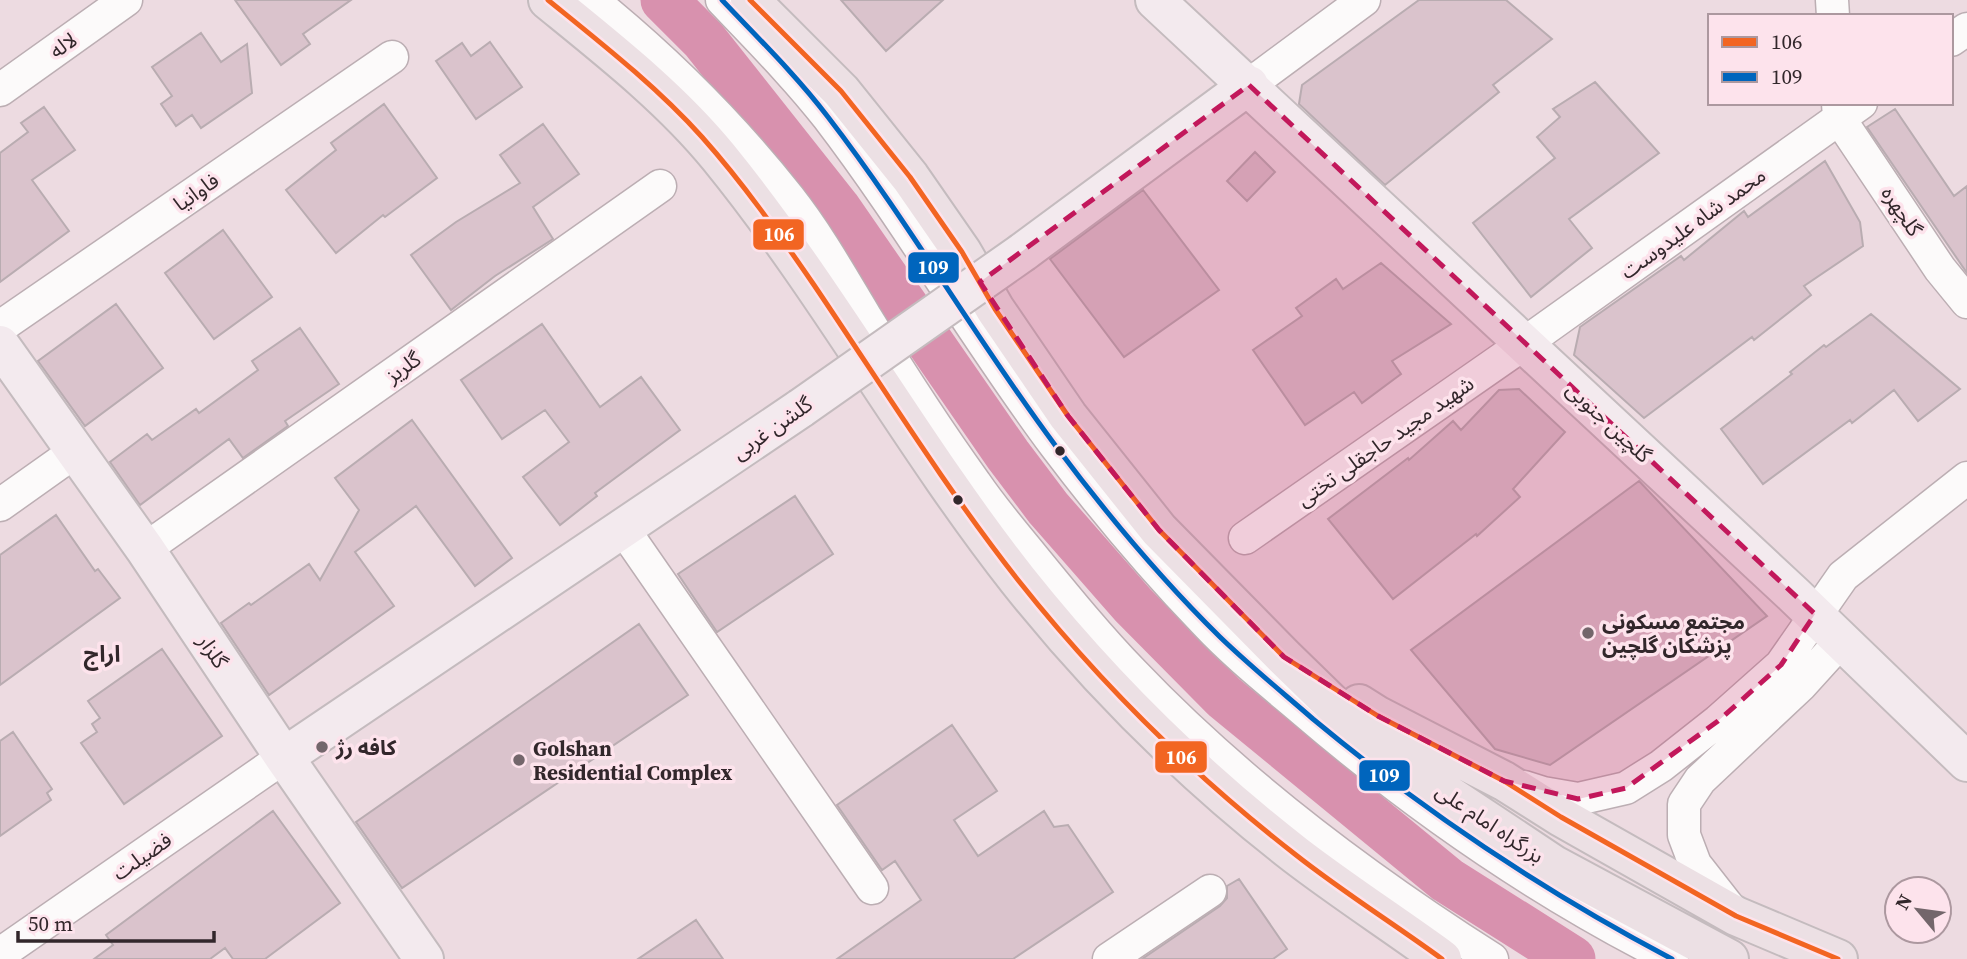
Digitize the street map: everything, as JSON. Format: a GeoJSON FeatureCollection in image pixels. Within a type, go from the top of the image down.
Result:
{"type":"FeatureCollection","features":[{"type":"Feature","properties":{"kind":"highway"},"geometry":{"type":"LineString","coordinates":[[548,0],[654,90],[717,155],[780,238],[948,485],[1017,578],[1088,665],[1178,754],[1295,854],[1442,959]]}},
{"type":"Feature","properties":{"kind":"highway","name":"بزرگراه امام علی"},"geometry":{"type":"LineString","coordinates":[[750,0],[841,91],[910,177],[1068,416],[1159,530],[1284,657],[1359,730],[1433,784],[1554,865],[1729,959]]}},
{"type":"Feature","properties":{"kind":"highway"},"geometry":{"type":"LineString","coordinates":[[1284,657],[1378,716],[1504,781],[1561,817],[1736,916],[1838,959]]}},
{"type":"Feature","properties":{"kind":"main road","name":"گلچین جنوبی"},"geometry":{"type":"LineString","coordinates":[[1155,0],[1815,614],[1840,642],[1967,762]]}},
{"type":"Feature","properties":{"kind":"main road","name":"گلشن غربی"},"geometry":{"type":"LineString","coordinates":[[284,757],[802,408],[1023,251],[1249,85]]}},
{"type":"Feature","properties":{"kind":"main road","name":"گلزار"},"geometry":{"type":"LineString","coordinates":[[0,345],[145,549],[284,757],[424,959]]}},
{"type":"Feature","properties":{"kind":"street","name":"لاله"},"geometry":{"type":"LineString","coordinates":[[0,90],[126,0]]}},
{"type":"Feature","properties":{"kind":"street"},"geometry":{"type":"LineString","coordinates":[[592,0],[700,94],[790,200],[820,242],[898,369],[975,484],[1078,612],[1134,674],[1254,787],[1330,848],[1405,903],[1492,959]]}},
{"type":"Feature","properties":{"kind":"street"},"geometry":{"type":"LineString","coordinates":[[722,0],[826,115],[876,183],[1055,445],[1145,555],[1207,625],[1329,732],[1451,826],[1510,867],[1672,959]]}},
{"type":"Feature","properties":{"kind":"street"},"geometry":{"type":"LineString","coordinates":[[1249,85],[1364,0]]}},
{"type":"Feature","properties":{"kind":"street","name":"فاوانیا"},"geometry":{"type":"LineString","coordinates":[[0,327],[392,57]]}},
{"type":"Feature","properties":{"kind":"street","name":"محمد شاه علیدوست"},"geometry":{"type":"LineString","coordinates":[[1525,343],[1846,108]]}},
{"type":"Feature","properties":{"kind":"street","name":"گلچهره"},"geometry":{"type":"LineString","coordinates":[[1846,108],[1940,268],[1967,302]]}},
{"type":"Feature","properties":{"kind":"street","name":"گلریز"},"geometry":{"type":"LineString","coordinates":[[145,549],[660,186]]}},
{"type":"Feature","properties":{"kind":"street","name":"شهید مجید حاجقلی تختی"},"geometry":{"type":"LineString","coordinates":[[1245,538],[1525,343]]}},
{"type":"Feature","properties":{"kind":"street"},"geometry":{"type":"LineString","coordinates":[[0,505],[76,451]]}},
{"type":"Feature","properties":{"kind":"street"},"geometry":{"type":"LineString","coordinates":[[1504,781],[1543,793],[1578,799],[1626,789],[1661,766],[1718,721],[1781,665],[1843,576],[1967,478]]}},
{"type":"Feature","properties":{"kind":"street"},"geometry":{"type":"LineString","coordinates":[[624,530],[872,888]]}},
{"type":"Feature","properties":{"kind":"street"},"geometry":{"type":"LineString","coordinates":[[1736,916],[1695,864],[1684,835],[1684,804],[1700,780],[1801,685],[1840,642]]}},
{"type":"Feature","properties":{"kind":"street","name":"فضیلت"},"geometry":{"type":"LineString","coordinates":[[0,954],[284,757]]}},
{"type":"Feature","properties":{"kind":"street"},"geometry":{"type":"LineString","coordinates":[[1109,959],[1210,891]]}},
{"type":"Feature","properties":{"kind":"highlighted area"},"geometry":{"type":"Polygon","coordinates":[[[1249,85],[1815,614],[1781,665],[1718,721],[1626,788],[1578,799],[1504,781],[1378,716],[1284,657],[1159,530],[1068,416],[980,282],[1249,85]]]}},
{"type":"Feature","properties":{"kind":"building"},"geometry":{"type":"Polygon","coordinates":[[[235,0],[351,0],[303,34],[310,44],[281,65],[235,0]]]}},
{"type":"Feature","properties":{"kind":"building"},"geometry":{"type":"Polygon","coordinates":[[[841,0],[943,0],[886,51],[841,0]]]}},
{"type":"Feature","properties":{"kind":"building"},"geometry":{"type":"Polygon","coordinates":[[[1419,0],[1506,0],[1552,39],[1493,85],[1499,92],[1385,185],[1299,104],[1302,85],[1419,0]]]}},
{"type":"Feature","properties":{"kind":"building"},"geometry":{"type":"Polygon","coordinates":[[[201,33],[221,62],[247,44],[252,93],[201,128],[192,115],[176,126],[161,104],[172,96],[152,67],[201,33]]]}},
{"type":"Feature","properties":{"kind":"building"},"geometry":{"type":"Polygon","coordinates":[[[490,42],[522,87],[476,119],[436,61],[462,43],[471,56],[490,42]]]}},
{"type":"Feature","properties":{"kind":"building"},"geometry":{"type":"Polygon","coordinates":[[[1595,82],[1659,153],[1569,219],[1592,248],[1531,297],[1473,223],[1555,158],[1537,137],[1560,117],[1553,109],[1595,82]]]}},
{"type":"Feature","properties":{"kind":"building"},"geometry":{"type":"Polygon","coordinates":[[[384,104],[437,178],[385,217],[383,215],[336,253],[286,190],[336,150],[331,143],[384,104]]]}},
{"type":"Feature","properties":{"kind":"building"},"geometry":{"type":"Polygon","coordinates":[[[44,107],[75,150],[32,180],[69,231],[0,282],[0,153],[28,132],[21,123],[44,107]]]}},
{"type":"Feature","properties":{"kind":"building"},"geometry":{"type":"Polygon","coordinates":[[[1895,109],[1954,196],[1967,186],[1967,273],[1867,127],[1895,109]]]}},
{"type":"Feature","properties":{"kind":"building"},"geometry":{"type":"Polygon","coordinates":[[[543,124],[579,174],[533,207],[553,239],[495,276],[451,310],[411,255],[456,222],[520,183],[500,155],[543,124]]]}},
{"type":"Feature","properties":{"kind":"building"},"geometry":{"type":"Polygon","coordinates":[[[1255,152],[1275,172],[1247,201],[1227,181],[1255,152]]]}},
{"type":"Feature","properties":{"kind":"building"},"geometry":{"type":"Polygon","coordinates":[[[1825,161],[1860,222],[1863,246],[1804,286],[1811,295],[1754,340],[1752,337],[1644,418],[1574,355],[1580,327],[1681,256],[1684,260],[1744,211],[1748,217],[1825,161]]]}},
{"type":"Feature","properties":{"kind":"building"},"geometry":{"type":"Polygon","coordinates":[[[1143,190],[1219,290],[1124,357],[1050,259],[1143,190]]]}},
{"type":"Feature","properties":{"kind":"building"},"geometry":{"type":"Polygon","coordinates":[[[223,230],[272,297],[214,339],[165,273],[223,230]]]}},
{"type":"Feature","properties":{"kind":"building"},"geometry":{"type":"Polygon","coordinates":[[[1381,263],[1451,324],[1392,361],[1401,374],[1362,403],[1354,392],[1305,425],[1253,350],[1302,316],[1296,308],[1336,279],[1343,289],[1381,263]]]}},
{"type":"Feature","properties":{"kind":"building"},"geometry":{"type":"Polygon","coordinates":[[[116,304],[163,368],[85,426],[38,361],[116,304]]]}},
{"type":"Feature","properties":{"kind":"building"},"geometry":{"type":"Polygon","coordinates":[[[1871,314],[1960,389],[1918,421],[1894,390],[1852,423],[1850,420],[1763,484],[1721,429],[1792,374],[1790,372],[1824,345],[1826,347],[1871,314]]]}},
{"type":"Feature","properties":{"kind":"building"},"geometry":{"type":"Polygon","coordinates":[[[542,324],[600,407],[641,377],[680,430],[595,493],[597,496],[560,525],[523,477],[569,442],[545,410],[502,439],[461,380],[542,324]]]}},
{"type":"Feature","properties":{"kind":"building"},"geometry":{"type":"Polygon","coordinates":[[[300,328],[339,384],[285,421],[288,426],[243,458],[229,439],[140,505],[110,462],[147,434],[152,440],[196,409],[199,413],[258,370],[252,361],[300,328]]]}},
{"type":"Feature","properties":{"kind":"building"},"geometry":{"type":"Polygon","coordinates":[[[1519,389],[1565,432],[1513,489],[1520,497],[1477,536],[1476,534],[1393,599],[1328,519],[1408,458],[1409,460],[1453,421],[1461,430],[1499,390],[1519,389]]]}},
{"type":"Feature","properties":{"kind":"building"},"geometry":{"type":"Polygon","coordinates":[[[412,420],[512,558],[475,586],[416,506],[355,552],[394,606],[269,695],[221,623],[309,564],[320,580],[359,510],[335,478],[412,420]]]}},
{"type":"Feature","properties":{"kind":"building","name":"مجتمع مسکونی پزشکان گلچین"},"geometry":{"type":"Polygon","coordinates":[[[1639,481],[1767,616],[1550,765],[1495,749],[1411,650],[1639,481]]]}},
{"type":"Feature","properties":{"kind":"building"},"geometry":{"type":"Polygon","coordinates":[[[795,496],[833,554],[717,632],[678,574],[795,496]]]}},
{"type":"Feature","properties":{"kind":"building"},"geometry":{"type":"Polygon","coordinates":[[[56,515],[95,571],[98,569],[120,598],[0,685],[0,555],[56,515]]]}},
{"type":"Feature","properties":{"kind":"building","name":"Golshan Residential Complex"},"geometry":{"type":"Polygon","coordinates":[[[639,624],[688,695],[402,888],[356,822],[639,624]]]}},
{"type":"Feature","properties":{"kind":"building"},"geometry":{"type":"Polygon","coordinates":[[[162,649],[222,736],[124,804],[81,743],[97,732],[92,724],[100,718],[88,701],[162,649]]]}},
{"type":"Feature","properties":{"kind":"building"},"geometry":{"type":"Polygon","coordinates":[[[952,725],[997,791],[954,820],[978,856],[1044,811],[1054,827],[1068,825],[1113,892],[1013,959],[837,959],[921,900],[895,861],[882,870],[837,805],[952,725]]]}},
{"type":"Feature","properties":{"kind":"building"},"geometry":{"type":"Polygon","coordinates":[[[13,732],[52,789],[47,793],[51,800],[0,836],[0,741],[13,732]]]}},
{"type":"Feature","properties":{"kind":"building"},"geometry":{"type":"Polygon","coordinates":[[[273,811],[340,903],[265,959],[233,959],[225,948],[210,959],[94,959],[113,945],[106,935],[273,811]]]}},
{"type":"Feature","properties":{"kind":"building"},"geometry":{"type":"Polygon","coordinates":[[[1239,879],[1287,949],[1273,959],[1142,959],[1220,906],[1227,898],[1227,886],[1239,879]]]}},
{"type":"Feature","properties":{"kind":"building"},"geometry":{"type":"Polygon","coordinates":[[[696,920],[723,959],[638,959],[696,920]]]}},
{"type":"Feature","properties":{"kind":"waterway"},"geometry":{"type":"LineString","coordinates":[[664,0],[704,40],[837,208],[1008,455],[1048,508],[1133,605],[1224,697],[1447,880],[1572,959]]}},
{"type":"Feature","properties":{"kind":"transit line","name":"106"},"geometry":{"type":"LineString","coordinates":[[548,0],[666,100],[732,172],[801,266],[991,544],[1049,618],[1114,691],[1220,793],[1332,882],[1442,959]]}},
{"type":"Feature","properties":{"kind":"transit line","name":"109"},"geometry":{"type":"LineString","coordinates":[[722,0],[816,101],[858,157],[1055,445],[1134,544],[1198,615],[1313,719],[1442,818],[1531,878],[1672,959]]}},
{"type":"Feature","properties":{"kind":"transit line","name":"106"},"geometry":{"type":"LineString","coordinates":[[750,0],[841,91],[910,177],[1068,416],[1159,530],[1284,657],[1378,716],[1504,781],[1561,817],[1736,916],[1838,959]]}},
{"type":"Feature","properties":{"kind":"place","name":"مجتمع مسکونی پزشکان گلچین"},"geometry":{"type":"Point","coordinates":[1588,633]}},
{"type":"Feature","properties":{"kind":"place","name":"کافه رژ"},"geometry":{"type":"Point","coordinates":[322,747]}},
{"type":"Feature","properties":{"kind":"place","name":"Golshan Residential Complex"},"geometry":{"type":"Point","coordinates":[519,760]}},
{"type":"Feature","properties":{"kind":"district","name":"اراج"},"geometry":{"type":"Point","coordinates":[102,654]}}]}
